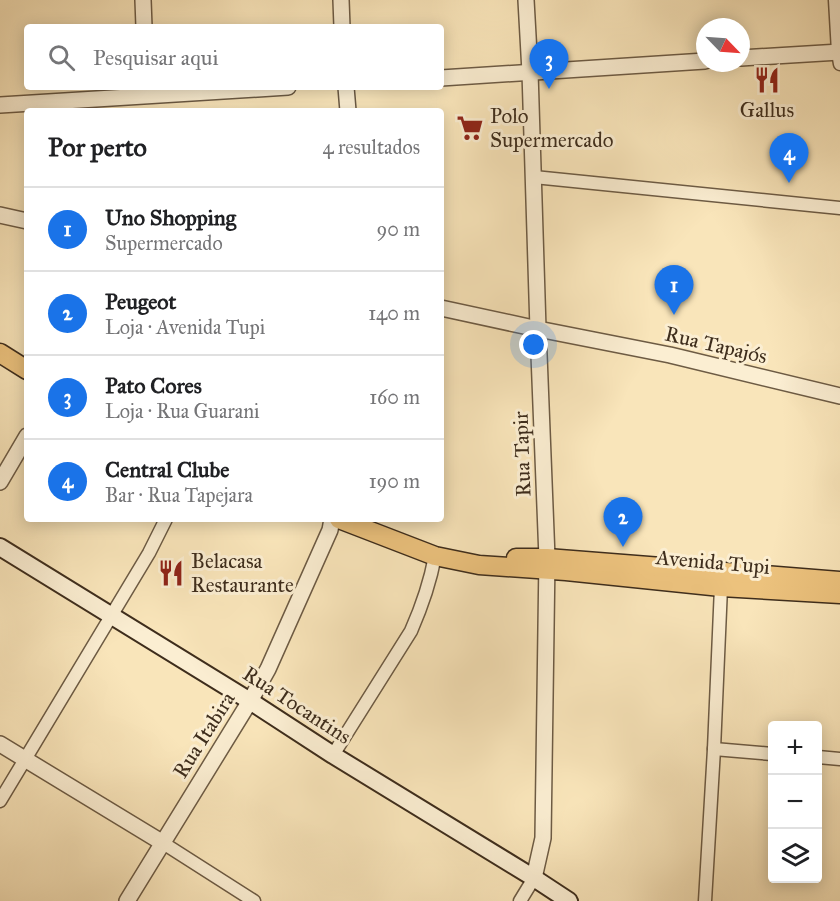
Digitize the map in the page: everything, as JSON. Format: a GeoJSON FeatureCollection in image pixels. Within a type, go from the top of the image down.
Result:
{"type":"FeatureCollection","features":[{"type":"Feature","properties":{"kind":"main road"},"geometry":{"type":"LineString","coordinates":[[0,340],[24,355]]}},
{"type":"Feature","properties":{"kind":"main road"},"geometry":{"type":"LineString","coordinates":[[0,353],[24,368]]}},
{"type":"Feature","properties":{"kind":"main road","name":"Avenida Tupi"},"geometry":{"type":"LineString","coordinates":[[347,522],[435,556],[479,565],[547,564],[840,581]]}},
{"type":"Feature","properties":{"kind":"main road","name":"Avenida Tupi"},"geometry":{"type":"LineString","coordinates":[[377,522],[442,548],[547,564],[566,572],[721,587],[840,594]]}},
{"type":"Feature","properties":{"kind":"main road","name":"Rua Tocantins"},"geometry":{"type":"LineString","coordinates":[[0,547],[569,901]]}},
{"type":"Feature","properties":{"kind":"street"},"geometry":{"type":"LineString","coordinates":[[143,0],[144,24]]}},
{"type":"Feature","properties":{"kind":"street"},"geometry":{"type":"LineString","coordinates":[[341,0],[342,24]]}},
{"type":"Feature","properties":{"kind":"street","name":"Rua Tapir"},"geometry":{"type":"LineString","coordinates":[[520,901],[534,878],[543,838],[547,564],[530,72],[525,0]]}},
{"type":"Feature","properties":{"kind":"street"},"geometry":{"type":"LineString","coordinates":[[750,58],[839,56],[835,0]]}},
{"type":"Feature","properties":{"kind":"street"},"geometry":{"type":"LineString","coordinates":[[444,78],[696,62]]}},
{"type":"Feature","properties":{"kind":"street"},"geometry":{"type":"LineString","coordinates":[[0,105],[249,90]]}},
{"type":"Feature","properties":{"kind":"street"},"geometry":{"type":"LineString","coordinates":[[346,90],[348,108]]}},
{"type":"Feature","properties":{"kind":"street"},"geometry":{"type":"LineString","coordinates":[[534,177],[840,208]]}},
{"type":"Feature","properties":{"kind":"street"},"geometry":{"type":"LineString","coordinates":[[0,215],[24,220]]}},
{"type":"Feature","properties":{"kind":"street","name":"Rua Tapajós"},"geometry":{"type":"LineString","coordinates":[[444,309],[669,355],[840,396]]}},
{"type":"Feature","properties":{"kind":"street"},"geometry":{"type":"LineString","coordinates":[[0,482],[24,441]]}},
{"type":"Feature","properties":{"kind":"street"},"geometry":{"type":"LineString","coordinates":[[0,801],[149,553],[164,522]]}},
{"type":"Feature","properties":{"kind":"street","name":"Rua Itabira"},"geometry":{"type":"LineString","coordinates":[[127,901],[268,669],[330,530],[331,522]]}},
{"type":"Feature","properties":{"kind":"street"},"geometry":{"type":"LineString","coordinates":[[333,754],[411,631],[430,581],[435,556]]}},
{"type":"Feature","properties":{"kind":"street"},"geometry":{"type":"LineString","coordinates":[[705,901],[721,587]]}},
{"type":"Feature","properties":{"kind":"street"},"geometry":{"type":"LineString","coordinates":[[0,744],[254,901]]}},
{"type":"Feature","properties":{"kind":"street"},"geometry":{"type":"LineString","coordinates":[[714,749],[768,754]]}},
{"type":"Feature","properties":{"kind":"street"},"geometry":{"type":"LineString","coordinates":[[822,758],[840,759]]}},
{"type":"Feature","properties":{"kind":"place","name":"Gallus"},"geometry":{"type":"Point","coordinates":[767,80]}},
{"type":"Feature","properties":{"kind":"place","name":"Pato Cores"},"geometry":{"type":"Point","coordinates":[549,89]}},
{"type":"Feature","properties":{"kind":"place","name":"Polo Supermercado"},"geometry":{"type":"Point","coordinates":[470,128]}},
{"type":"Feature","properties":{"kind":"place","name":"Central Clube"},"geometry":{"type":"Point","coordinates":[789,183]}},
{"type":"Feature","properties":{"kind":"place","name":"Uno Shopping"},"geometry":{"type":"Point","coordinates":[674,315]}},
{"type":"Feature","properties":{"kind":"place","name":"Peugeot"},"geometry":{"type":"Point","coordinates":[623,547]}},
{"type":"Feature","properties":{"kind":"place","name":"Belacasa Restaurante"},"geometry":{"type":"Point","coordinates":[171,573]}}]}
